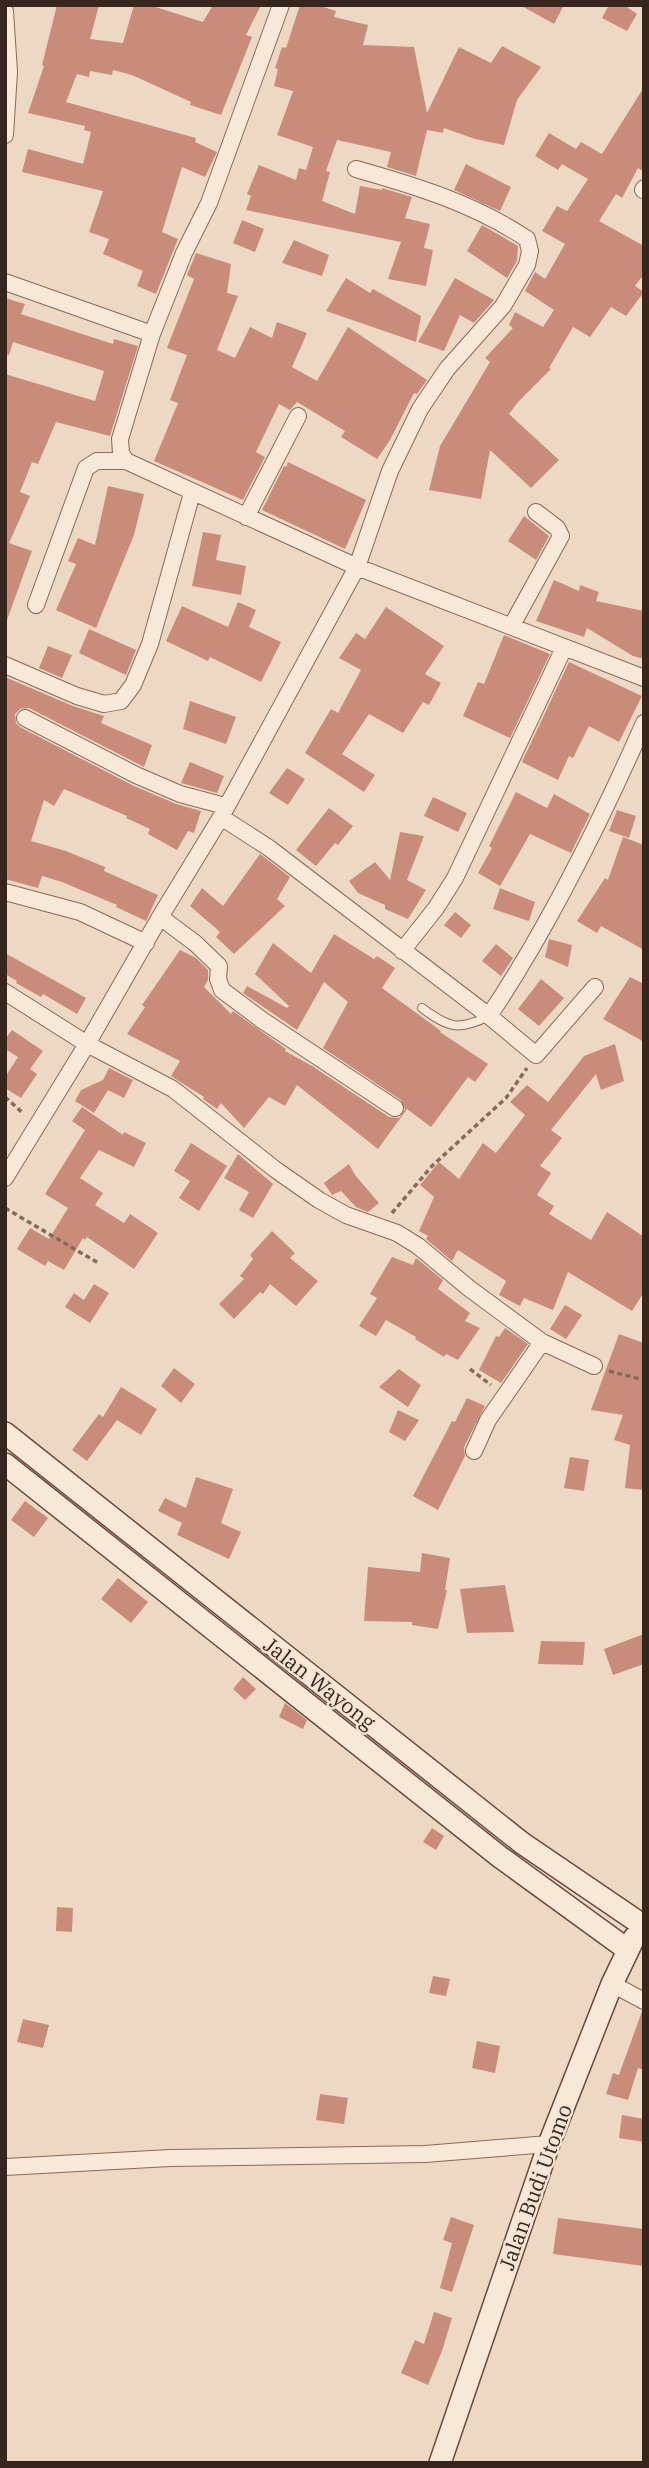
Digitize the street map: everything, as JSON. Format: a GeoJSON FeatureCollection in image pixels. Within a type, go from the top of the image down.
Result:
{"type":"FeatureCollection","features":[{"type":"Feature","properties":{"kind":"street"},"geometry":{"type":"LineString","coordinates":[[126,461],[121,453],[120,439],[152,334],[184,253],[214,190],[281,5]]}},
{"type":"Feature","properties":{"kind":"street"},"geometry":{"type":"LineString","coordinates":[[5,11],[9,72],[5,135]]}},
{"type":"Feature","properties":{"kind":"street"},"geometry":{"type":"LineString","coordinates":[[5,1178],[223,811],[357,566],[390,471],[420,409],[447,369],[503,306],[527,265],[530,251],[527,239],[498,220],[421,188],[356,169]]}},
{"type":"Feature","properties":{"kind":"street"},"geometry":{"type":"LineString","coordinates":[[5,282],[152,334]]}},
{"type":"Feature","properties":{"kind":"street"},"geometry":{"type":"LineString","coordinates":[[246,516],[298,416]]}},
{"type":"Feature","properties":{"kind":"street"},"geometry":{"type":"LineString","coordinates":[[36,605],[86,468],[97,461],[126,461],[357,566],[644,678]]}},
{"type":"Feature","properties":{"kind":"street"},"geometry":{"type":"LineString","coordinates":[[5,665],[77,696],[104,704],[121,701],[133,685],[150,645],[192,493]]}},
{"type":"Feature","properties":{"kind":"street"},"geometry":{"type":"LineString","coordinates":[[512,625],[561,536],[557,528],[536,512]]}},
{"type":"Feature","properties":{"kind":"street"},"geometry":{"type":"LineString","coordinates":[[402,951],[436,908],[455,878],[564,648]]}},
{"type":"Feature","properties":{"kind":"street"},"geometry":{"type":"LineString","coordinates":[[25,718],[136,775],[223,811],[536,1055],[595,987]]}},
{"type":"Feature","properties":{"kind":"street"},"geometry":{"type":"LineString","coordinates":[[489,1016],[545,922],[644,723]]}},
{"type":"Feature","properties":{"kind":"street"},"geometry":{"type":"LineString","coordinates":[[5,892],[80,912],[146,943]]}},
{"type":"Feature","properties":{"kind":"street"},"geometry":{"type":"LineString","coordinates":[[160,917],[212,957],[219,966],[218,979],[222,990],[262,1020],[395,1108]]}},
{"type":"Feature","properties":{"kind":"street"},"geometry":{"type":"LineString","coordinates":[[5,992],[87,1044],[173,1089],[276,1170],[319,1200],[346,1214],[397,1233],[418,1246],[470,1289],[542,1342],[594,1366]]}},
{"type":"Feature","properties":{"kind":"street"},"geometry":{"type":"LineString","coordinates":[[474,1451],[488,1420],[542,1342]]}},
{"type":"Feature","properties":{"kind":"street","name":"Jalan Wayong"},"geometry":{"type":"LineString","coordinates":[[5,1433],[522,1843],[642,1920]]}},
{"type":"Feature","properties":{"kind":"street","name":"Jalan Wayong"},"geometry":{"type":"LineString","coordinates":[[5,1464],[500,1857],[628,1950]]}},
{"type":"Feature","properties":{"kind":"street","name":"Jalan Budi Utomo"},"geometry":{"type":"LineString","coordinates":[[440,2463],[549,2144],[612,1984],[642,1920]]}},
{"type":"Feature","properties":{"kind":"street"},"geometry":{"type":"LineString","coordinates":[[612,1984],[644,2001]]}},
{"type":"Feature","properties":{"kind":"street"},"geometry":{"type":"LineString","coordinates":[[5,2167],[170,2158],[425,2154],[549,2144]]}},
{"type":"Feature","properties":{"kind":"lane"},"geometry":{"type":"LineString","coordinates":[[422,1009],[440,1021],[462,1027],[489,1016]]}},
{"type":"Feature","properties":{"kind":"path"},"geometry":{"type":"LineString","coordinates":[[379,1227],[432,1166],[506,1098],[536,1055]]}},
{"type":"Feature","properties":{"kind":"path"},"geometry":{"type":"LineString","coordinates":[[5,1097],[36,1125]]}},
{"type":"Feature","properties":{"kind":"path"},"geometry":{"type":"LineString","coordinates":[[5,1208],[100,1264]]}},
{"type":"Feature","properties":{"kind":"path"},"geometry":{"type":"LineString","coordinates":[[594,1366],[644,1380]]}},
{"type":"Feature","properties":{"kind":"path"},"geometry":{"type":"LineString","coordinates":[[470,1369],[491,1385],[502,1401]]}},
{"type":"Feature","properties":{"kind":"building"},"geometry":{"type":"Polygon","coordinates":[[[57,5],[99,5],[90,39],[123,43],[134,5],[149,5],[203,22],[213,5],[261,5],[246,35],[252,37],[221,115],[190,105],[191,102],[132,75],[113,70],[112,75],[90,71],[89,77],[77,74],[66,102],[196,138],[195,142],[217,152],[205,177],[182,167],[162,232],[178,239],[156,294],[137,286],[143,271],[103,254],[109,239],[89,232],[103,191],[22,172],[28,149],[83,164],[91,132],[84,130],[85,126],[28,113],[44,66],[42,65],[57,5]]]}},
{"type":"Feature","properties":{"kind":"building"},"geometry":{"type":"Polygon","coordinates":[[[300,5],[317,5],[336,11],[334,17],[368,25],[363,45],[414,47],[427,113],[459,47],[491,63],[502,46],[541,67],[517,100],[504,145],[475,139],[444,128],[443,133],[427,130],[416,176],[387,167],[391,152],[337,140],[326,171],[330,172],[322,201],[355,214],[360,186],[382,188],[412,197],[405,218],[430,224],[424,248],[433,250],[426,286],[388,279],[401,242],[246,210],[251,196],[247,194],[259,165],[296,180],[299,168],[306,170],[313,147],[277,135],[293,91],[274,86],[278,69],[275,68],[282,47],[286,48],[300,5]]]}},
{"type":"Feature","properties":{"kind":"building"},"geometry":{"type":"Polygon","coordinates":[[[520,5],[564,5],[554,24],[520,5]]]}},
{"type":"Feature","properties":{"kind":"building"},"geometry":{"type":"Polygon","coordinates":[[[609,5],[624,5],[637,14],[627,31],[602,18],[609,5]]]}},
{"type":"Feature","properties":{"kind":"building"},"geometry":{"type":"Polygon","coordinates":[[[644,87],[644,172],[638,168],[622,198],[616,194],[599,221],[644,246],[644,274],[635,286],[644,292],[626,316],[611,307],[590,337],[573,327],[549,368],[551,369],[509,414],[559,460],[531,488],[490,450],[481,499],[429,490],[440,446],[490,362],[485,358],[513,328],[509,325],[515,312],[543,327],[554,310],[525,291],[535,272],[545,279],[565,244],[542,231],[557,206],[567,211],[588,179],[562,164],[558,170],[535,156],[549,133],[576,149],[581,142],[602,154],[644,87]]]}},
{"type":"Feature","properties":{"kind":"building"},"geometry":{"type":"Polygon","coordinates":[[[466,164],[511,187],[500,211],[454,190],[466,164]]]}},
{"type":"Feature","properties":{"kind":"building"},"geometry":{"type":"Polygon","coordinates":[[[242,220],[264,229],[255,252],[233,243],[242,220]]]}},
{"type":"Feature","properties":{"kind":"building"},"geometry":{"type":"Polygon","coordinates":[[[482,225],[518,246],[517,261],[507,278],[467,251],[482,225]]]}},
{"type":"Feature","properties":{"kind":"building"},"geometry":{"type":"Polygon","coordinates":[[[294,240],[329,255],[322,276],[282,263],[294,240]]]}},
{"type":"Feature","properties":{"kind":"building"},"geometry":{"type":"Polygon","coordinates":[[[196,253],[231,264],[227,293],[238,296],[217,350],[235,358],[250,327],[272,338],[277,322],[307,333],[292,367],[317,381],[348,327],[427,380],[417,394],[414,393],[377,459],[341,437],[345,431],[297,402],[290,410],[279,404],[256,452],[265,457],[243,500],[154,461],[178,403],[170,400],[187,355],[167,348],[194,279],[187,275],[196,253]]]}},
{"type":"Feature","properties":{"kind":"building"},"geometry":{"type":"Polygon","coordinates":[[[346,278],[370,293],[373,289],[421,316],[416,342],[326,311],[346,278]]]}},
{"type":"Feature","properties":{"kind":"building"},"geometry":{"type":"Polygon","coordinates":[[[455,278],[494,300],[474,323],[460,315],[444,351],[418,342],[455,278]]]}},
{"type":"Feature","properties":{"kind":"building"},"geometry":{"type":"Polygon","coordinates":[[[5,298],[25,304],[21,314],[113,344],[114,339],[138,346],[110,436],[56,422],[38,464],[32,462],[20,492],[30,496],[9,543],[32,551],[7,620],[5,374],[95,401],[104,371],[13,342],[9,355],[5,354],[5,298]]]}},
{"type":"Feature","properties":{"kind":"building"},"geometry":{"type":"Polygon","coordinates":[[[288,462],[366,500],[345,549],[262,510],[288,462]]]}},
{"type":"Feature","properties":{"kind":"building"},"geometry":{"type":"Polygon","coordinates":[[[108,486],[144,494],[134,535],[96,628],[56,610],[76,564],[68,561],[78,538],[95,545],[108,486]]]}},
{"type":"Feature","properties":{"kind":"building"},"geometry":{"type":"Polygon","coordinates":[[[524,516],[549,536],[536,560],[508,541],[524,516]]]}},
{"type":"Feature","properties":{"kind":"building"},"geometry":{"type":"Polygon","coordinates":[[[203,532],[221,535],[216,560],[246,566],[241,595],[192,586],[203,532]]]}},
{"type":"Feature","properties":{"kind":"building"},"geometry":{"type":"Polygon","coordinates":[[[554,580],[579,591],[580,585],[599,592],[596,601],[644,611],[644,659],[633,656],[587,628],[584,637],[536,621],[554,580]]]}},
{"type":"Feature","properties":{"kind":"building"},"geometry":{"type":"Polygon","coordinates":[[[238,602],[256,610],[249,627],[281,642],[261,682],[210,657],[208,661],[166,641],[182,606],[228,627],[238,602]]]}},
{"type":"Feature","properties":{"kind":"building"},"geometry":{"type":"Polygon","coordinates":[[[386,607],[444,646],[425,674],[441,683],[429,705],[423,702],[403,733],[369,714],[342,754],[375,775],[364,792],[305,753],[331,709],[338,713],[361,670],[339,658],[356,633],[365,639],[386,607]]]}},
{"type":"Feature","properties":{"kind":"building"},"geometry":{"type":"Polygon","coordinates":[[[89,629],[136,650],[126,675],[79,653],[89,629]]]}},
{"type":"Feature","properties":{"kind":"building"},"geometry":{"type":"Polygon","coordinates":[[[504,635],[550,654],[510,738],[463,716],[478,682],[484,684],[504,635]]]}},
{"type":"Feature","properties":{"kind":"building"},"geometry":{"type":"Polygon","coordinates":[[[48,646],[72,655],[62,678],[39,668],[48,646]]]}},
{"type":"Feature","properties":{"kind":"building"},"geometry":{"type":"Polygon","coordinates":[[[569,662],[642,696],[619,742],[589,726],[573,758],[569,756],[558,780],[522,762],[569,662]]]}},
{"type":"Feature","properties":{"kind":"building"},"geometry":{"type":"Polygon","coordinates":[[[5,677],[104,716],[101,723],[152,745],[144,767],[29,708],[20,709],[15,714],[16,723],[20,727],[132,785],[176,804],[201,811],[194,833],[188,831],[177,850],[148,834],[150,829],[126,818],[127,816],[64,789],[54,806],[44,800],[31,841],[66,851],[105,867],[104,871],[158,895],[146,921],[116,907],[117,905],[42,876],[38,888],[5,879],[5,677]]]}},
{"type":"Feature","properties":{"kind":"building"},"geometry":{"type":"Polygon","coordinates":[[[190,701],[236,717],[226,744],[183,729],[190,701]]]}},
{"type":"Feature","properties":{"kind":"building"},"geometry":{"type":"Polygon","coordinates":[[[190,762],[224,776],[217,793],[181,783],[190,762]]]}},
{"type":"Feature","properties":{"kind":"building"},"geometry":{"type":"Polygon","coordinates":[[[287,768],[305,779],[288,805],[269,793],[287,768]]]}},
{"type":"Feature","properties":{"kind":"building"},"geometry":{"type":"Polygon","coordinates":[[[516,792],[547,808],[554,794],[590,814],[571,853],[530,834],[500,886],[478,873],[516,792]]]}},
{"type":"Feature","properties":{"kind":"building"},"geometry":{"type":"Polygon","coordinates":[[[433,797],[467,813],[458,832],[424,816],[433,797]]]}},
{"type":"Feature","properties":{"kind":"building"},"geometry":{"type":"Polygon","coordinates":[[[329,808],[353,826],[316,866],[296,850],[329,808]]]}},
{"type":"Feature","properties":{"kind":"building"},"geometry":{"type":"Polygon","coordinates":[[[617,810],[636,816],[629,838],[609,831],[617,810]]]}},
{"type":"Feature","properties":{"kind":"building"},"geometry":{"type":"Polygon","coordinates":[[[400,832],[424,836],[407,880],[426,890],[408,919],[358,893],[349,881],[375,862],[390,880],[400,832]]]}},
{"type":"Feature","properties":{"kind":"building"},"geometry":{"type":"Polygon","coordinates":[[[623,837],[644,845],[644,950],[601,926],[597,933],[577,921],[605,878],[608,880],[623,837]]]}},
{"type":"Feature","properties":{"kind":"building"},"geometry":{"type":"Polygon","coordinates":[[[260,854],[290,877],[277,899],[285,906],[234,954],[216,937],[220,932],[190,906],[202,888],[223,906],[260,854]]]}},
{"type":"Feature","properties":{"kind":"building"},"geometry":{"type":"Polygon","coordinates":[[[500,888],[535,902],[529,921],[493,909],[500,888]]]}},
{"type":"Feature","properties":{"kind":"building"},"geometry":{"type":"Polygon","coordinates":[[[455,912],[471,925],[461,938],[444,925],[455,912]]]}},
{"type":"Feature","properties":{"kind":"building"},"geometry":{"type":"Polygon","coordinates":[[[334,934],[374,959],[377,956],[395,968],[382,988],[488,1064],[475,1082],[468,1077],[431,1127],[407,1109],[378,1149],[297,1085],[285,1106],[269,1097],[244,1128],[221,1103],[217,1109],[203,1099],[204,1097],[171,1076],[180,1061],[127,1034],[145,1007],[142,1005],[180,950],[196,958],[208,970],[208,980],[204,987],[231,1014],[233,1011],[286,1049],[285,1051],[389,1117],[399,1118],[405,1109],[401,1100],[323,1048],[348,1002],[324,982],[297,1030],[243,993],[247,986],[287,1008],[289,1006],[255,974],[273,943],[311,973],[334,934]]]}},
{"type":"Feature","properties":{"kind":"building"},"geometry":{"type":"Polygon","coordinates":[[[549,939],[572,945],[568,967],[545,957],[549,939]]]}},
{"type":"Feature","properties":{"kind":"building"},"geometry":{"type":"Polygon","coordinates":[[[496,944],[513,958],[501,976],[482,961],[496,944]]]}},
{"type":"Feature","properties":{"kind":"building"},"geometry":{"type":"Polygon","coordinates":[[[5,953],[86,998],[77,1014],[43,994],[41,997],[5,974],[5,953]]]}},
{"type":"Feature","properties":{"kind":"building"},"geometry":{"type":"Polygon","coordinates":[[[630,977],[644,984],[644,1042],[603,1019],[630,977]]]}},
{"type":"Feature","properties":{"kind":"building"},"geometry":{"type":"Polygon","coordinates":[[[541,979],[564,998],[539,1026],[518,1009],[541,979]]]}},
{"type":"Feature","properties":{"kind":"building"},"geometry":{"type":"Polygon","coordinates":[[[12,1030],[43,1051],[30,1069],[37,1074],[21,1098],[5,1088],[5,1077],[18,1057],[5,1049],[5,1039],[12,1030]]]}},
{"type":"Feature","properties":{"kind":"building"},"geometry":{"type":"Polygon","coordinates":[[[615,1044],[624,1081],[601,1090],[596,1074],[551,1130],[562,1138],[540,1166],[551,1173],[537,1195],[554,1206],[549,1214],[591,1240],[607,1212],[644,1237],[644,1292],[632,1311],[568,1272],[553,1310],[524,1298],[520,1306],[499,1295],[506,1281],[458,1250],[452,1261],[426,1239],[428,1236],[419,1231],[434,1197],[420,1185],[439,1162],[459,1179],[483,1143],[496,1153],[525,1115],[510,1102],[527,1085],[548,1102],[584,1056],[615,1044]]]}},
{"type":"Feature","properties":{"kind":"building"},"geometry":{"type":"Polygon","coordinates":[[[109,1068],[133,1080],[124,1098],[108,1090],[94,1113],[75,1101],[81,1090],[103,1080],[109,1068]]]}},
{"type":"Feature","properties":{"kind":"building"},"geometry":{"type":"Polygon","coordinates":[[[82,1107],[123,1135],[124,1132],[146,1143],[134,1167],[99,1150],[80,1178],[103,1193],[95,1205],[124,1223],[130,1214],[158,1233],[134,1269],[87,1237],[85,1240],[83,1238],[64,1270],[48,1261],[45,1266],[17,1249],[30,1228],[49,1239],[68,1208],[45,1194],[85,1130],[72,1121],[82,1107]]]}},
{"type":"Feature","properties":{"kind":"building"},"geometry":{"type":"Polygon","coordinates":[[[191,1143],[227,1166],[199,1211],[179,1198],[190,1181],[174,1171],[191,1143]]]}},
{"type":"Feature","properties":{"kind":"building"},"geometry":{"type":"Polygon","coordinates":[[[238,1154],[273,1184],[253,1218],[239,1210],[249,1192],[224,1178],[238,1154]]]}},
{"type":"Feature","properties":{"kind":"building"},"geometry":{"type":"Polygon","coordinates":[[[349,1164],[379,1203],[368,1212],[356,1207],[341,1191],[332,1195],[324,1183],[349,1164]]]}},
{"type":"Feature","properties":{"kind":"building"},"geometry":{"type":"Polygon","coordinates":[[[272,1231],[295,1253],[290,1258],[318,1281],[296,1306],[270,1284],[263,1294],[260,1292],[234,1319],[219,1304],[244,1279],[240,1276],[253,1259],[250,1255],[272,1231]]]}},
{"type":"Feature","properties":{"kind":"building"},"geometry":{"type":"Polygon","coordinates":[[[392,1257],[413,1265],[416,1258],[443,1280],[438,1289],[470,1313],[465,1321],[480,1328],[458,1360],[446,1354],[444,1357],[386,1320],[376,1336],[359,1326],[377,1298],[370,1294],[392,1257]]]}},
{"type":"Feature","properties":{"kind":"building"},"geometry":{"type":"Polygon","coordinates":[[[94,1284],[109,1293],[90,1323],[65,1307],[74,1293],[84,1300],[94,1284]]]}},
{"type":"Feature","properties":{"kind":"building"},"geometry":{"type":"Polygon","coordinates":[[[565,1305],[582,1315],[566,1339],[550,1329],[565,1305]]]}},
{"type":"Feature","properties":{"kind":"building"},"geometry":{"type":"Polygon","coordinates":[[[505,1328],[528,1344],[501,1383],[479,1370],[496,1336],[499,1337],[505,1328]]]}},
{"type":"Feature","properties":{"kind":"building"},"geometry":{"type":"Polygon","coordinates":[[[619,1334],[644,1343],[644,1490],[625,1488],[630,1445],[614,1440],[623,1415],[591,1410],[619,1334]]]}},
{"type":"Feature","properties":{"kind":"building"},"geometry":{"type":"Polygon","coordinates":[[[174,1368],[195,1384],[181,1403],[161,1386],[174,1368]]]}},
{"type":"Feature","properties":{"kind":"building"},"geometry":{"type":"Polygon","coordinates":[[[399,1369],[421,1385],[408,1407],[379,1387],[399,1369]]]}},
{"type":"Feature","properties":{"kind":"building"},"geometry":{"type":"Polygon","coordinates":[[[121,1387],[157,1409],[141,1435],[117,1420],[87,1461],[72,1450],[99,1414],[103,1417],[121,1387]]]}},
{"type":"Feature","properties":{"kind":"building"},"geometry":{"type":"Polygon","coordinates":[[[467,1398],[485,1406],[464,1447],[465,1456],[438,1510],[413,1496],[467,1398]]]}},
{"type":"Feature","properties":{"kind":"building"},"geometry":{"type":"Polygon","coordinates":[[[398,1410],[419,1420],[405,1441],[389,1432],[398,1410]]]}},
{"type":"Feature","properties":{"kind":"building"},"geometry":{"type":"Polygon","coordinates":[[[570,1457],[589,1460],[584,1491],[564,1488],[570,1457]]]}},
{"type":"Feature","properties":{"kind":"building"},"geometry":{"type":"Polygon","coordinates":[[[196,1477],[233,1489],[221,1523],[241,1532],[229,1559],[177,1535],[182,1523],[158,1511],[165,1498],[186,1508],[196,1477]]]}},
{"type":"Feature","properties":{"kind":"building"},"geometry":{"type":"Polygon","coordinates":[[[25,1501],[48,1518],[34,1537],[11,1520],[25,1501]]]}},
{"type":"Feature","properties":{"kind":"building"},"geometry":{"type":"Polygon","coordinates":[[[422,1553],[450,1558],[447,1590],[438,1629],[412,1625],[412,1622],[364,1621],[368,1567],[420,1572],[422,1553]]]}},
{"type":"Feature","properties":{"kind":"building"},"geometry":{"type":"Polygon","coordinates":[[[118,1578],[148,1602],[131,1623],[101,1599],[118,1578]]]}},
{"type":"Feature","properties":{"kind":"building"},"geometry":{"type":"Polygon","coordinates":[[[505,1585],[514,1632],[467,1633],[460,1589],[505,1585]]]}},
{"type":"Feature","properties":{"kind":"building"},"geometry":{"type":"Polygon","coordinates":[[[644,1634],[644,1664],[613,1675],[604,1649],[644,1634]]]}},
{"type":"Feature","properties":{"kind":"building"},"geometry":{"type":"Polygon","coordinates":[[[541,1641],[585,1642],[583,1665],[538,1664],[541,1641]]]}},
{"type":"Feature","properties":{"kind":"building"},"geometry":{"type":"Polygon","coordinates":[[[243,1677],[256,1689],[245,1700],[233,1689],[243,1677]]]}},
{"type":"Feature","properties":{"kind":"building"},"geometry":{"type":"Polygon","coordinates":[[[285,1703],[307,1720],[303,1729],[279,1717],[285,1703]]]}},
{"type":"Feature","properties":{"kind":"building"},"geometry":{"type":"Polygon","coordinates":[[[432,1828],[444,1836],[436,1850],[423,1842],[432,1828]]]}},
{"type":"Feature","properties":{"kind":"building"},"geometry":{"type":"Polygon","coordinates":[[[57,1907],[73,1908],[72,1932],[56,1931],[57,1907]]]}},
{"type":"Feature","properties":{"kind":"building"},"geometry":{"type":"Polygon","coordinates":[[[433,1976],[450,1979],[446,1996],[429,1993],[433,1976]]]}},
{"type":"Feature","properties":{"kind":"building"},"geometry":{"type":"Polygon","coordinates":[[[642,2011],[644,2070],[638,2068],[628,2100],[606,2094],[613,2073],[619,2075],[642,2011]]]}},
{"type":"Feature","properties":{"kind":"building"},"geometry":{"type":"Polygon","coordinates":[[[23,2019],[49,2025],[43,2048],[17,2042],[23,2019]]]}},
{"type":"Feature","properties":{"kind":"building"},"geometry":{"type":"Polygon","coordinates":[[[477,2041],[500,2046],[495,2073],[472,2068],[477,2041]]]}},
{"type":"Feature","properties":{"kind":"building"},"geometry":{"type":"Polygon","coordinates":[[[320,2094],[348,2098],[344,2124],[316,2120],[320,2094]]]}},
{"type":"Feature","properties":{"kind":"building"},"geometry":{"type":"Polygon","coordinates":[[[622,2115],[644,2119],[644,2142],[619,2138],[622,2115]]]}},
{"type":"Feature","properties":{"kind":"building"},"geometry":{"type":"Polygon","coordinates":[[[451,2217],[474,2225],[452,2292],[440,2288],[452,2243],[443,2240],[451,2217]]]}},
{"type":"Feature","properties":{"kind":"building"},"geometry":{"type":"Polygon","coordinates":[[[558,2218],[644,2229],[644,2266],[553,2254],[558,2218]]]}},
{"type":"Feature","properties":{"kind":"building"},"geometry":{"type":"Polygon","coordinates":[[[434,2312],[452,2318],[428,2385],[401,2373],[415,2340],[424,2344],[434,2312]]]}}]}
